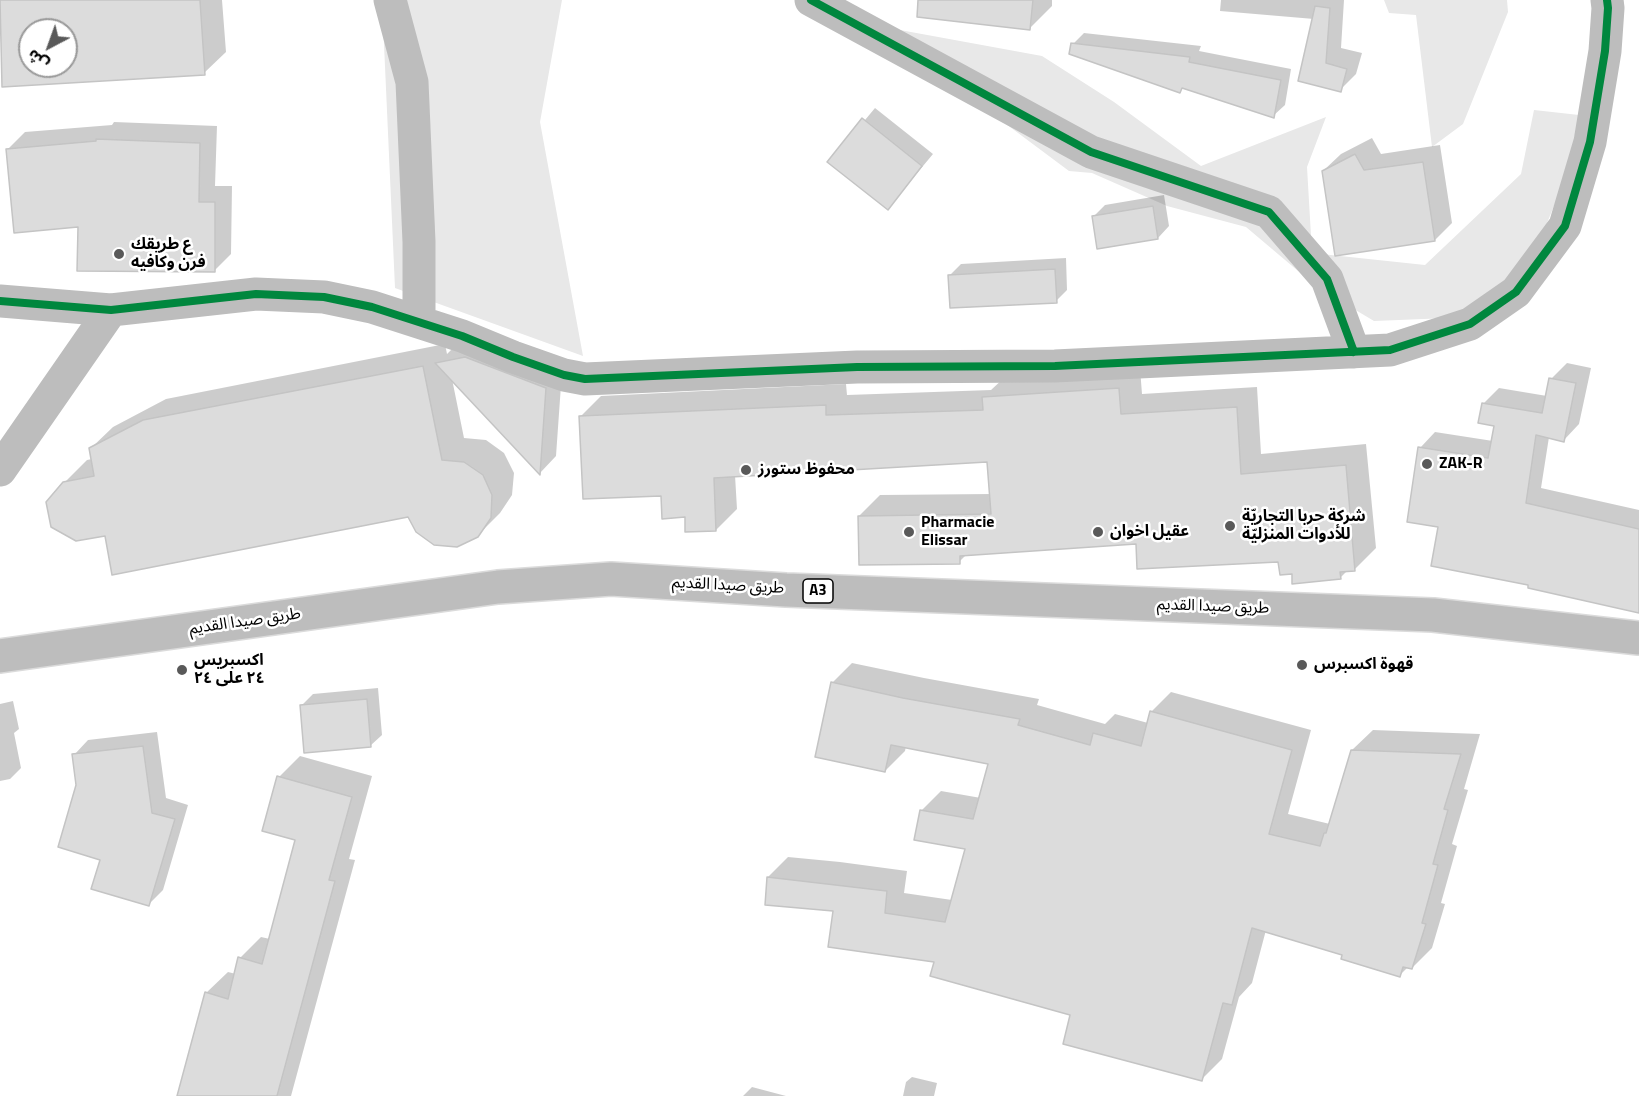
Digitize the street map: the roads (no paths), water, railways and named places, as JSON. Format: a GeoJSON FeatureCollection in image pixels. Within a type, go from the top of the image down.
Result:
{"type":"FeatureCollection","features":[{"type":"Feature","properties":{"kind":"main road"},"geometry":{"type":"LineString","coordinates":[[390,0],[412,82],[419,242],[419,322]]}},
{"type":"Feature","properties":{"kind":"main road"},"geometry":{"type":"LineString","coordinates":[[811,0],[1091,152],[1269,212],[1327,279],[1354,352]]}},
{"type":"Feature","properties":{"kind":"main road"},"geometry":{"type":"LineString","coordinates":[[0,301],[111,310],[256,294],[324,297],[372,307],[462,336],[564,375],[585,379],[857,367],[1055,366],[1390,351],[1470,324],[1516,292],[1565,226],[1590,142],[1605,51],[1607,0]]}},
{"type":"Feature","properties":{"kind":"main road"},"geometry":{"type":"LineString","coordinates":[[0,470],[111,310]]}},
{"type":"Feature","properties":{"kind":"main road","name":"طريق صيدا القديم"},"geometry":{"type":"LineString","coordinates":[[0,656],[498,587],[611,579],[786,590],[1433,615],[1639,638]]}},
{"type":"Feature","properties":{"kind":"place","name":"ع طريقك فرن وكافيه"},"geometry":{"type":"Point","coordinates":[119,254]}},
{"type":"Feature","properties":{"kind":"place","name":"ZAK-R"},"geometry":{"type":"Point","coordinates":[1427,464]}},
{"type":"Feature","properties":{"kind":"place","name":"محفوظ ستورز"},"geometry":{"type":"Point","coordinates":[746,470]}},
{"type":"Feature","properties":{"kind":"place","name":"شركة حربا التجاريّة للأدوات المنزليّة"},"geometry":{"type":"Point","coordinates":[1230,526]}},
{"type":"Feature","properties":{"kind":"place","name":"Pharmacie Elissar"},"geometry":{"type":"Point","coordinates":[909,532]}},
{"type":"Feature","properties":{"kind":"place","name":"عقيل اخوان"},"geometry":{"type":"Point","coordinates":[1098,532]}},
{"type":"Feature","properties":{"kind":"place","name":"قهوة اكسبرس"},"geometry":{"type":"Point","coordinates":[1302,665]}},
{"type":"Feature","properties":{"kind":"place","name":"اكسبريس ٢٤ على ٢٤"},"geometry":{"type":"Point","coordinates":[182,670]}}]}
